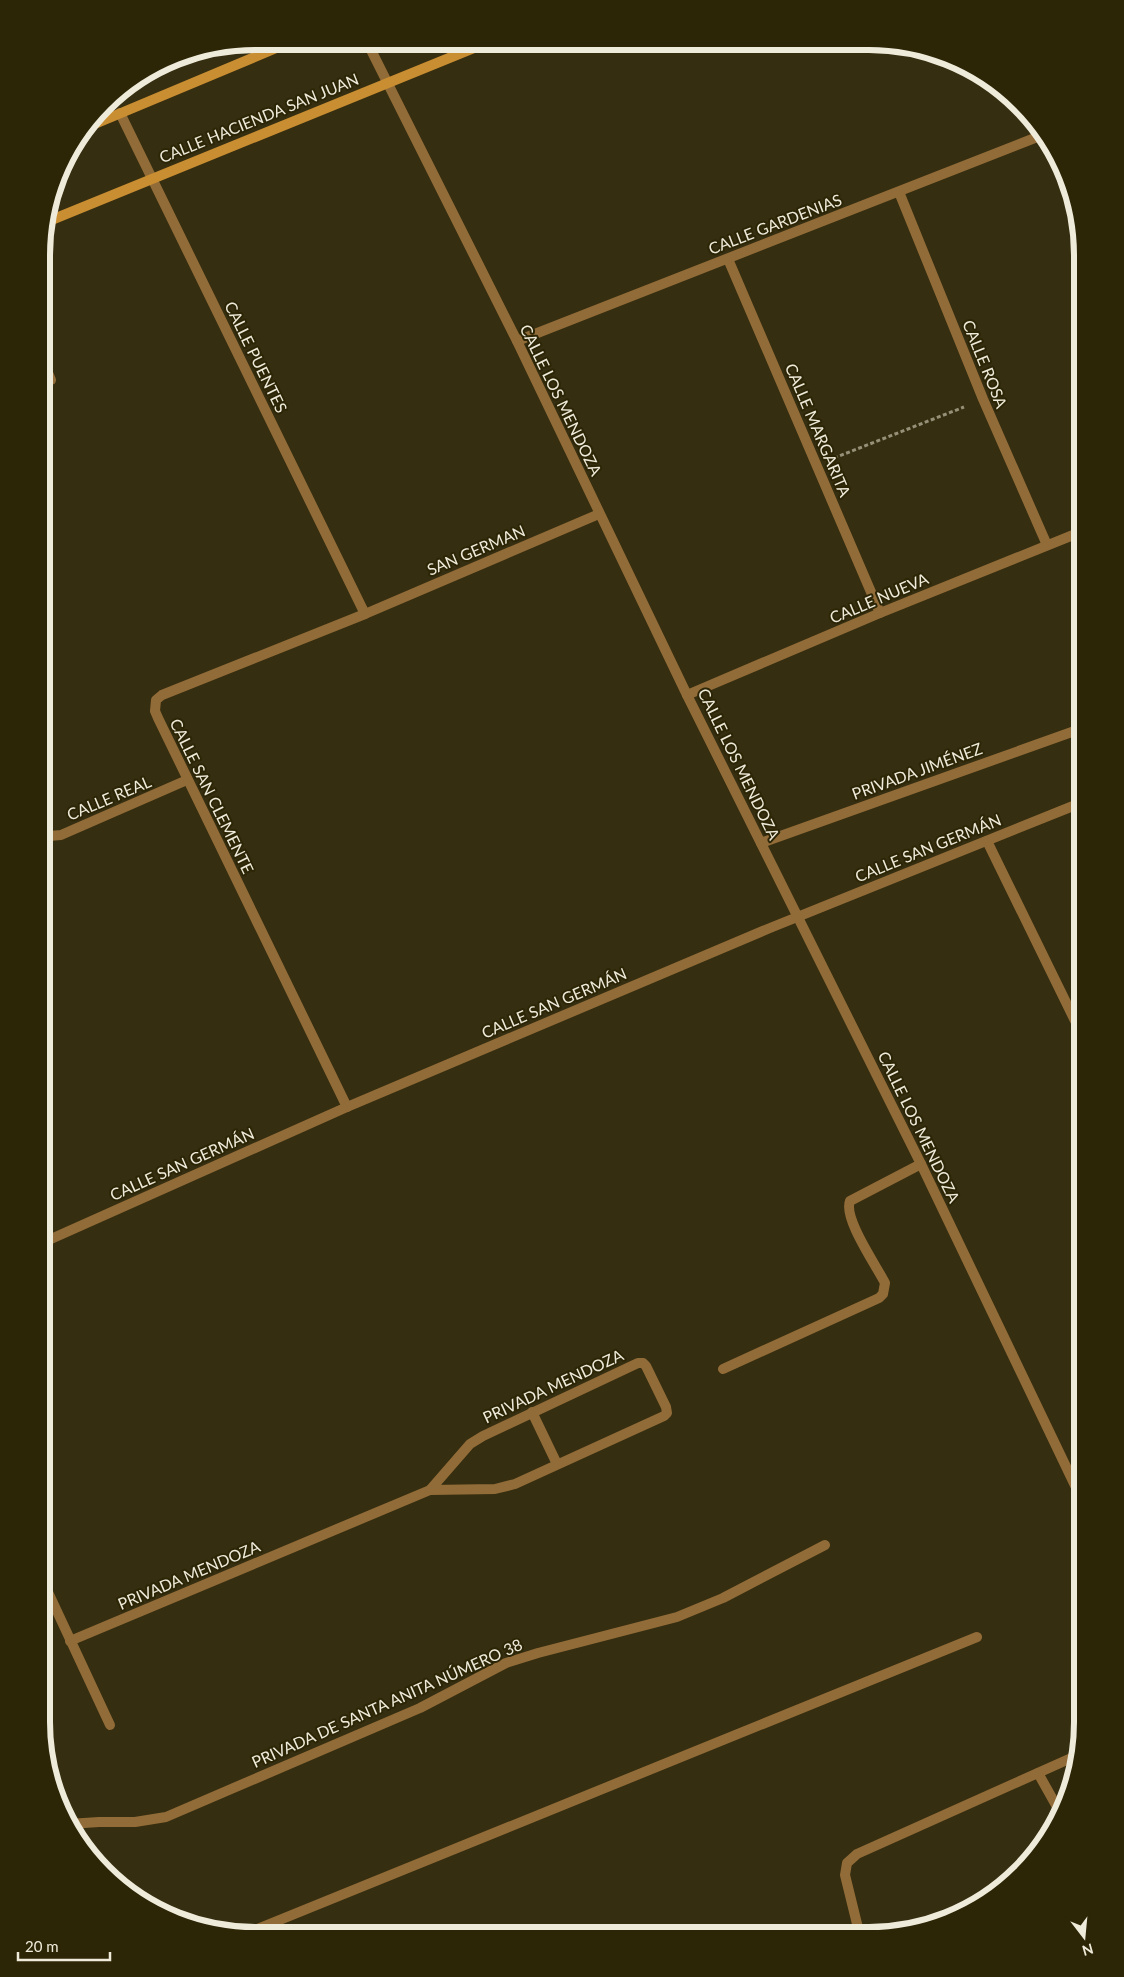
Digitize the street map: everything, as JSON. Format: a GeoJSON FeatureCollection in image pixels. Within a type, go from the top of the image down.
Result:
{"type":"FeatureCollection","features":[{"type":"Feature","properties":{"kind":"main road"},"geometry":{"type":"LineString","coordinates":[[99,122],[274,50]]}},
{"type":"Feature","properties":{"kind":"main road","name":"CALLE HACIENDA SAN JUAN"},"geometry":{"type":"LineString","coordinates":[[53,219],[468,50]]}},
{"type":"Feature","properties":{"kind":"street","name":"CALLE LOS MENDOZA"},"geometry":{"type":"LineString","coordinates":[[372,50],[517,341],[687,695],[921,1164],[1074,1483]]}},
{"type":"Feature","properties":{"kind":"street","name":"CALLE PUENTES"},"geometry":{"type":"LineString","coordinates":[[120,113],[365,614]]}},
{"type":"Feature","properties":{"kind":"street","name":"CALLE GARDENIAS"},"geometry":{"type":"LineString","coordinates":[[517,341],[1036,137]]}},
{"type":"Feature","properties":{"kind":"street","name":"CALLE ROSA"},"geometry":{"type":"LineString","coordinates":[[899,192],[983,399],[1047,545]]}},
{"type":"Feature","properties":{"kind":"street","name":"CALLE MARGARITA"},"geometry":{"type":"LineString","coordinates":[[728,259],[880,613]]}},
{"type":"Feature","properties":{"kind":"street","name":"SAN GERMAN"},"geometry":{"type":"LineString","coordinates":[[365,614],[599,514]]}},
{"type":"Feature","properties":{"kind":"street","name":"CALLE NUEVA"},"geometry":{"type":"LineString","coordinates":[[687,695],[880,613],[1074,534]]}},
{"type":"Feature","properties":{"kind":"street","name":"CALLE SAN CLEMENTE"},"geometry":{"type":"LineString","coordinates":[[347,1107],[155,712],[156,700],[162,695],[365,614]]}},
{"type":"Feature","properties":{"kind":"street","name":"PRIVADA JIMÉNEZ"},"geometry":{"type":"LineString","coordinates":[[760,843],[1074,731]]}},
{"type":"Feature","properties":{"kind":"street","name":"CALLE REAL"},"geometry":{"type":"LineString","coordinates":[[50,836],[61,835],[188,780]]}},
{"type":"Feature","properties":{"kind":"street","name":"CALLE SAN GERMÁN"},"geometry":{"type":"LineString","coordinates":[[50,1239],[347,1107],[797,916],[1074,806]]}},
{"type":"Feature","properties":{"kind":"street"},"geometry":{"type":"LineString","coordinates":[[986,841],[1074,1020]]}},
{"type":"Feature","properties":{"kind":"street"},"geometry":{"type":"LineString","coordinates":[[723,1369],[879,1298],[883,1294],[885,1283],[853,1224],[848,1211],[848,1205],[850,1201],[921,1164]]}},
{"type":"Feature","properties":{"kind":"street","name":"PRIVADA MENDOZA"},"geometry":{"type":"LineString","coordinates":[[70,1641],[430,1490],[495,1489],[515,1484],[664,1416],[667,1413],[666,1408],[649,1372],[643,1363],[638,1363],[483,1436],[470,1444],[430,1490]]}},
{"type":"Feature","properties":{"kind":"street"},"geometry":{"type":"LineString","coordinates":[[532,1412],[557,1464]]}},
{"type":"Feature","properties":{"kind":"street","name":"PRIVADA DE SANTA ANITA NÚMERO 38"},"geometry":{"type":"LineString","coordinates":[[76,1824],[135,1822],[166,1817],[420,1708],[506,1664],[538,1652],[677,1616],[723,1598],[825,1545]]}},
{"type":"Feature","properties":{"kind":"street"},"geometry":{"type":"LineString","coordinates":[[50,1596],[110,1725]]}},
{"type":"Feature","properties":{"kind":"street"},"geometry":{"type":"LineString","coordinates":[[262,1927],[977,1637]]}},
{"type":"Feature","properties":{"kind":"street"},"geometry":{"type":"LineString","coordinates":[[858,1927],[845,1875],[847,1863],[857,1854],[1071,1758]]}},
{"type":"Feature","properties":{"kind":"street"},"geometry":{"type":"LineString","coordinates":[[1038,1773],[1056,1805]]}},
{"type":"Feature","properties":{"kind":"path"},"geometry":{"type":"LineString","coordinates":[[816,465],[983,399]]}}]}
